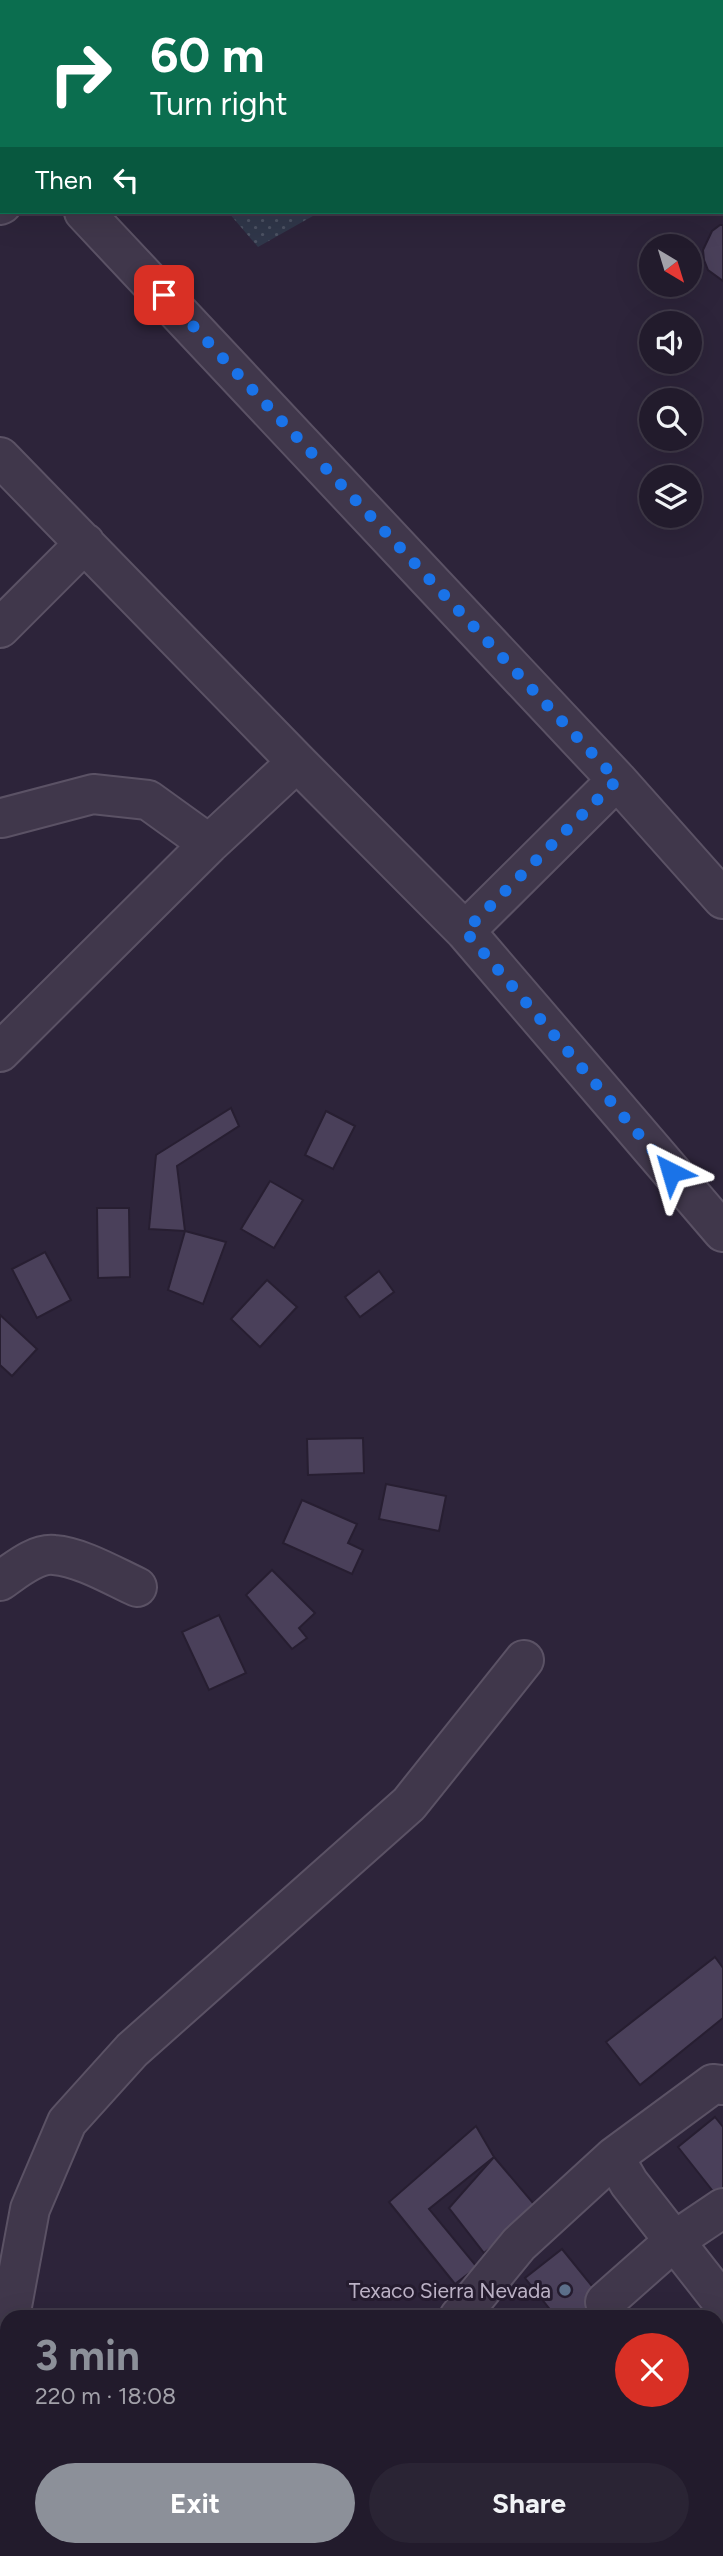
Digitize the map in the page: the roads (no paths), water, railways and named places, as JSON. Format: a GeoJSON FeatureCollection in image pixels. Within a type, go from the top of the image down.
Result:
{"type":"FeatureCollection","features":[{"type":"Feature","properties":{"kind":"lane"},"geometry":{"type":"LineString","coordinates":[[86,214],[617,780],[723,899]]}},
{"type":"Feature","properties":{"kind":"lane"},"geometry":{"type":"LineString","coordinates":[[0,457],[465,931],[723,1232]]}},
{"type":"Feature","properties":{"kind":"lane"},"geometry":{"type":"LineString","coordinates":[[0,628],[85,543]]}},
{"type":"Feature","properties":{"kind":"lane"},"geometry":{"type":"LineString","coordinates":[[0,1052],[209,844],[297,762]]}},
{"type":"Feature","properties":{"kind":"lane"},"geometry":{"type":"LineString","coordinates":[[465,931],[617,780]]}},
{"type":"Feature","properties":{"kind":"lane"},"geometry":{"type":"LineString","coordinates":[[1,818],[93,794],[148,800],[209,844]]}},
{"type":"Feature","properties":{"kind":"lane"},"geometry":{"type":"LineString","coordinates":[[0,1581],[25,1563],[53,1554],[92,1565],[138,1587]]}},
{"type":"Feature","properties":{"kind":"lane"},"geometry":{"type":"LineString","coordinates":[[11,2310],[30,2209],[67,2122],[132,2050],[409,1804],[524,1660]]}},
{"type":"Feature","properties":{"kind":"lane"},"geometry":{"type":"LineString","coordinates":[[465,2310],[519,2244],[614,2157],[713,2084],[723,2085]]}},
{"type":"Feature","properties":{"kind":"lane"},"geometry":{"type":"LineString","coordinates":[[614,2157],[629,2183],[723,2303]]}},
{"type":"Feature","properties":{"kind":"lane"},"geometry":{"type":"LineString","coordinates":[[606,2302],[674,2241],[723,2208]]}},
{"type":"Feature","properties":{"kind":"place","name":"Texaco Sierra Nevada"},"geometry":{"type":"Point","coordinates":[565,2290]}}]}
